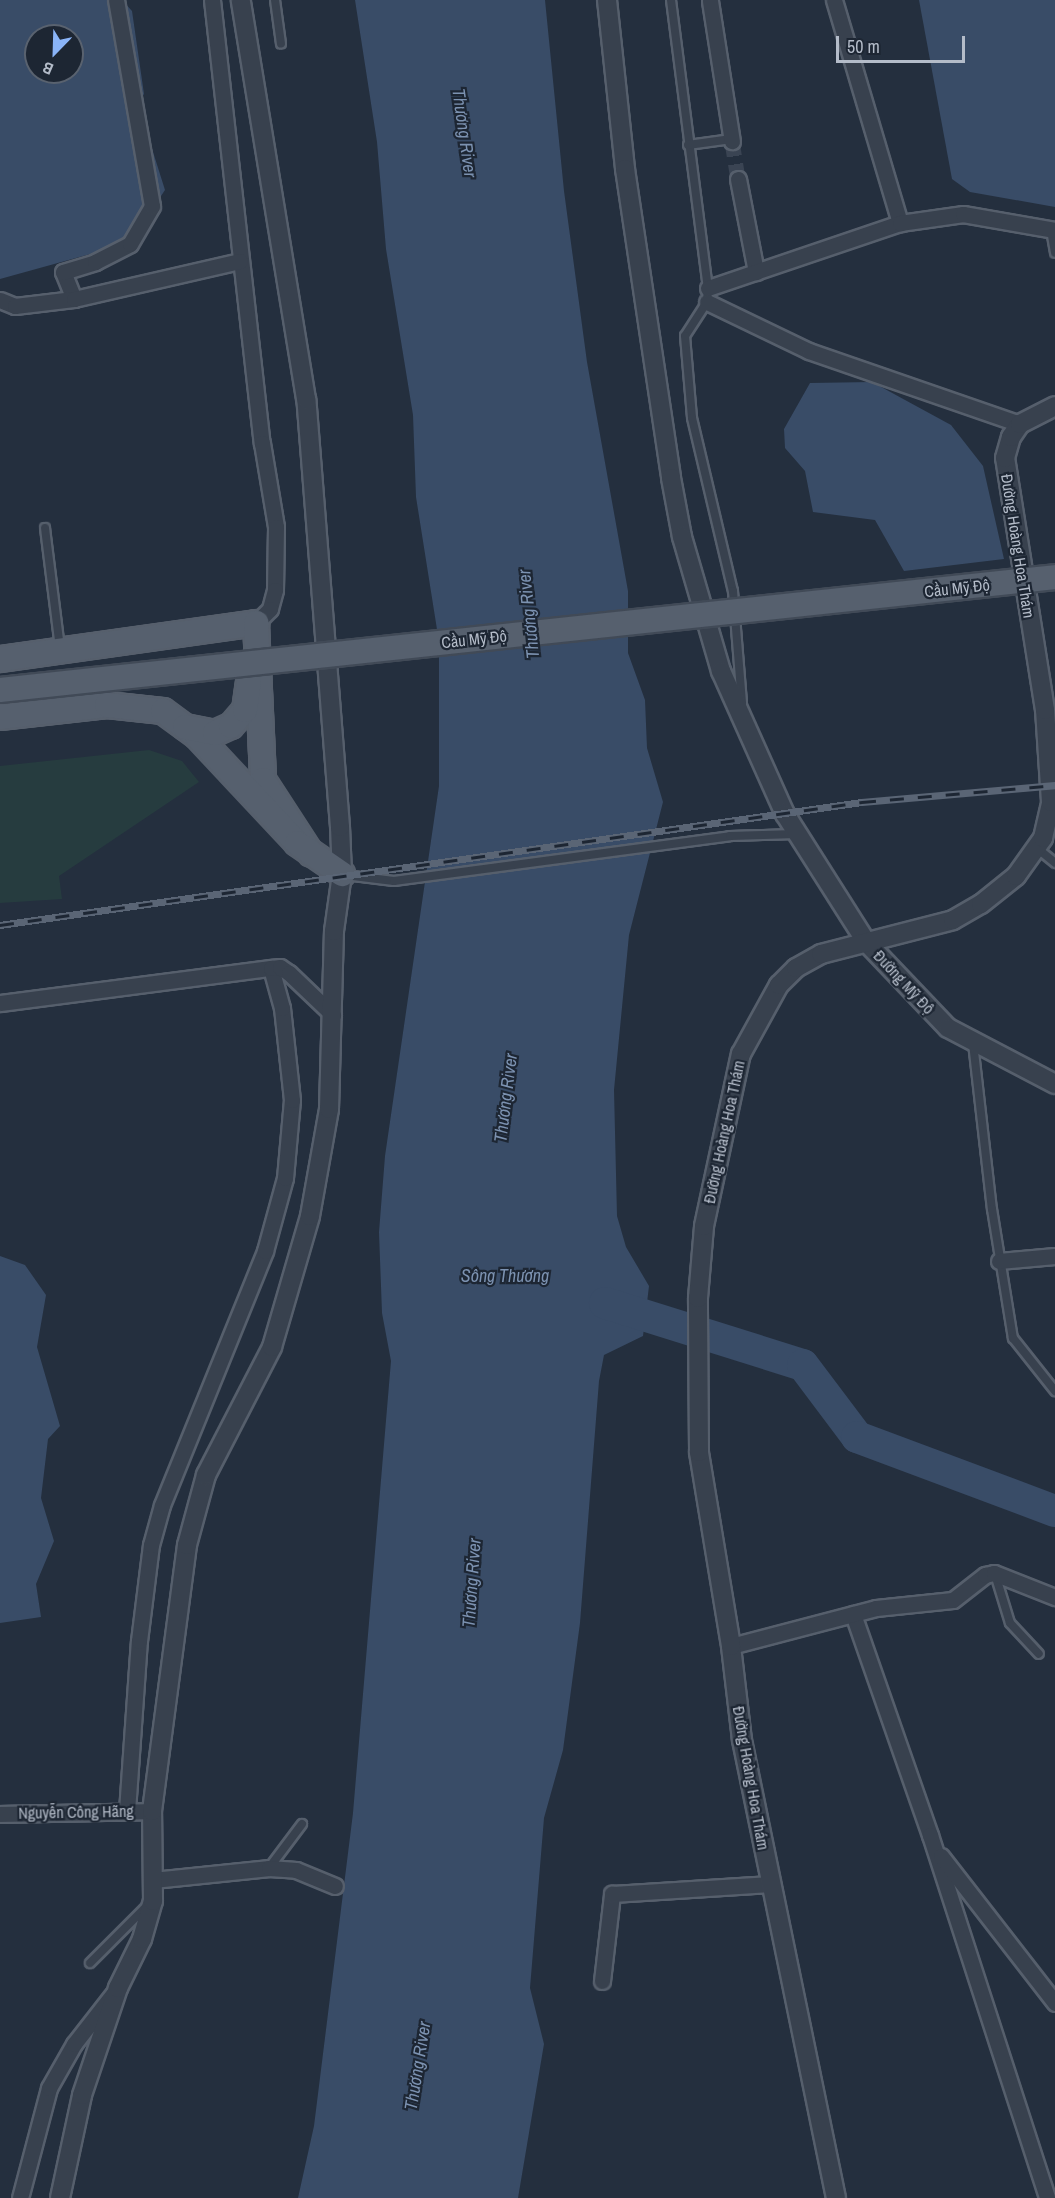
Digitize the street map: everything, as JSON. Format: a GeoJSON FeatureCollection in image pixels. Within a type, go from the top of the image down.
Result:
{"type":"FeatureCollection","features":[{"type":"Feature","properties":{"kind":"main road","name":"Cầu Mỹ Độ"},"geometry":{"type":"LineString","coordinates":[[0,690],[1055,577]]}},
{"type":"Feature","properties":{"kind":"main road"},"geometry":{"type":"LineString","coordinates":[[251,624],[263,780],[311,854]]}},
{"type":"Feature","properties":{"kind":"main road"},"geometry":{"type":"LineString","coordinates":[[0,659],[251,624]]}},
{"type":"Feature","properties":{"kind":"main road"},"geometry":{"type":"LineString","coordinates":[[185,727],[215,734],[231,726],[245,710],[250,689],[251,624]]}},
{"type":"Feature","properties":{"kind":"main road"},"geometry":{"type":"LineString","coordinates":[[0,717],[134,705],[163,711],[185,727],[273,821],[311,854],[342,874]]}},
{"type":"Feature","properties":{"kind":"street"},"geometry":{"type":"LineString","coordinates":[[74,299],[63,272],[95,262],[130,244],[152,206],[116,0]]}},
{"type":"Feature","properties":{"kind":"street"},"geometry":{"type":"LineString","coordinates":[[212,0],[240,261],[276,527],[275,591],[270,609],[251,624]]}},
{"type":"Feature","properties":{"kind":"street"},"geometry":{"type":"LineString","coordinates":[[60,2198],[82,2096],[118,1988],[142,1939],[153,1901],[153,1811],[187,1545],[206,1475],[272,1347],[310,1216],[329,1109],[334,931],[342,874],[306,399],[241,0]]}},
{"type":"Feature","properties":{"kind":"street","name":"Đường Mỹ Độ"},"geometry":{"type":"LineString","coordinates":[[607,0],[625,169],[673,488],[705,623],[742,720],[796,834],[867,943],[948,1028],[1055,1084]]}},
{"type":"Feature","properties":{"kind":"street"},"geometry":{"type":"LineString","coordinates":[[834,0],[900,223]]}},
{"type":"Feature","properties":{"kind":"street"},"geometry":{"type":"LineString","coordinates":[[710,1],[732,140]]}},
{"type":"Feature","properties":{"kind":"street"},"geometry":{"type":"LineString","coordinates":[[738,179],[756,272]]}},
{"type":"Feature","properties":{"kind":"street"},"geometry":{"type":"LineString","coordinates":[[707,295],[756,272],[900,223],[963,214],[1053,230]]}},
{"type":"Feature","properties":{"kind":"street"},"geometry":{"type":"LineString","coordinates":[[0,300],[15,306],[74,299],[240,261]]}},
{"type":"Feature","properties":{"kind":"street"},"geometry":{"type":"LineString","coordinates":[[707,295],[810,351],[1020,424],[1055,406]]}},
{"type":"Feature","properties":{"kind":"street","name":"Đường Hoàng Hoa Thám"},"geometry":{"type":"LineString","coordinates":[[836,2198],[742,1740],[731,1646],[699,1452],[698,1298],[704,1226],[741,1054],[779,985],[795,968],[821,954],[962,915],[1016,876],[1038,849],[1053,802],[1050,711],[1006,473],[1006,449],[1020,424]]}},
{"type":"Feature","properties":{"kind":"street"},"geometry":{"type":"LineString","coordinates":[[0,1003],[280,967],[289,972],[333,1016]]}},
{"type":"Feature","properties":{"kind":"street"},"geometry":{"type":"LineString","coordinates":[[127,1811],[139,1641],[151,1545],[162,1505],[257,1274],[285,1178],[292,1100],[282,1008],[271,968]]}},
{"type":"Feature","properties":{"kind":"street"},"geometry":{"type":"LineString","coordinates":[[999,1261],[1055,1256]]}},
{"type":"Feature","properties":{"kind":"street"},"geometry":{"type":"LineString","coordinates":[[731,1646],[854,1614],[953,1600],[985,1575],[994,1573],[1055,1597]]}},
{"type":"Feature","properties":{"kind":"street"},"geometry":{"type":"LineString","coordinates":[[854,1614],[934,1847],[1047,2198]]}},
{"type":"Feature","properties":{"kind":"street","name":"Nguyễn Công Hãng"},"geometry":{"type":"LineString","coordinates":[[0,1814],[153,1811]]}},
{"type":"Feature","properties":{"kind":"street"},"geometry":{"type":"LineString","coordinates":[[934,1847],[1055,2002]]}},
{"type":"Feature","properties":{"kind":"street"},"geometry":{"type":"LineString","coordinates":[[153,1880],[269,1868],[296,1870],[334,1886]]}},
{"type":"Feature","properties":{"kind":"street"},"geometry":{"type":"LineString","coordinates":[[602,1982],[612,1894],[771,1884]]}},
{"type":"Feature","properties":{"kind":"street"},"geometry":{"type":"LineString","coordinates":[[20,2198],[49,2088],[74,2044],[118,1988]]}},
{"type":"Feature","properties":{"kind":"lane"},"geometry":{"type":"LineString","coordinates":[[276,0],[281,44]]}},
{"type":"Feature","properties":{"kind":"lane"},"geometry":{"type":"LineString","coordinates":[[671,0],[707,295],[685,336],[691,406],[733,591],[742,720]]}},
{"type":"Feature","properties":{"kind":"lane"},"geometry":{"type":"LineString","coordinates":[[688,145],[732,140]]}},
{"type":"Feature","properties":{"kind":"lane"},"geometry":{"type":"LineString","coordinates":[[1053,230],[1055,253]]}},
{"type":"Feature","properties":{"kind":"lane"},"geometry":{"type":"LineString","coordinates":[[45,528],[61,652]]}},
{"type":"Feature","properties":{"kind":"lane"},"geometry":{"type":"LineString","coordinates":[[342,874],[394,881],[730,836],[796,834]]}},
{"type":"Feature","properties":{"kind":"lane"},"geometry":{"type":"LineString","coordinates":[[1038,849],[1055,863]]}},
{"type":"Feature","properties":{"kind":"lane"},"geometry":{"type":"LineString","coordinates":[[973,1043],[973,1065],[999,1261],[1013,1338],[1055,1391]]}},
{"type":"Feature","properties":{"kind":"lane"},"geometry":{"type":"LineString","coordinates":[[994,1573],[1010,1623],[1039,1654]]}},
{"type":"Feature","properties":{"kind":"lane"},"geometry":{"type":"LineString","coordinates":[[269,1868],[302,1824]]}},
{"type":"Feature","properties":{"kind":"lane"},"geometry":{"type":"LineString","coordinates":[[90,1963],[153,1901]]}},
{"type":"Feature","properties":{"kind":"green space"},"geometry":{"type":"Polygon","coordinates":[[[149,750],[182,761],[199,782],[59,876],[62,899],[0,903],[0,766],[149,750]]]}},
{"type":"Feature","properties":{"kind":"water"},"geometry":{"type":"Polygon","coordinates":[[[0,0],[122,0],[132,11],[144,94],[127,118],[135,136],[148,136],[165,190],[130,243],[0,279],[0,0]]]}},
{"type":"Feature","properties":{"kind":"water","name":"Sông Thương"},"geometry":{"type":"Polygon","coordinates":[[[355,0],[545,0],[564,191],[587,362],[628,591],[628,653],[645,700],[647,748],[663,802],[629,935],[614,1090],[617,1216],[626,1247],[649,1286],[643,1336],[604,1355],[599,1381],[580,1623],[563,1750],[544,1818],[530,1988],[544,2044],[518,2198],[298,2198],[314,2126],[353,1813],[391,1361],[382,1313],[379,1232],[385,1156],[439,786],[439,642],[416,497],[413,415],[386,249],[377,142],[355,0]]]}},
{"type":"Feature","properties":{"kind":"water"},"geometry":{"type":"Polygon","coordinates":[[[919,0],[1055,0],[1055,207],[970,192],[952,179],[919,0]]]}},
{"type":"Feature","properties":{"kind":"water"},"geometry":{"type":"Polygon","coordinates":[[[872,382],[951,425],[983,466],[1004,559],[904,571],[875,520],[813,512],[805,471],[785,448],[784,429],[810,383],[872,382]]]}},
{"type":"Feature","properties":{"kind":"water"},"geometry":{"type":"Polygon","coordinates":[[[0,1256],[25,1265],[46,1295],[37,1347],[60,1426],[48,1439],[41,1498],[54,1541],[36,1584],[41,1617],[0,1623],[0,1256]]]}},
{"type":"Feature","properties":{"kind":"waterway"},"geometry":{"type":"LineString","coordinates":[[605,1303],[803,1365],[857,1437],[1055,1511]]}},
{"type":"Feature","properties":{"kind":"tunnel"},"geometry":{"type":"LineString","coordinates":[[732,141],[738,179]]}},
{"type":"Feature","properties":{"kind":"railway"},"geometry":{"type":"LineString","coordinates":[[0,925],[862,802],[1055,785]]}},
{"type":"Feature","properties":{"kind":"water label","name":"Thương River"},"geometry":{"type":"Point","coordinates":[464,133]}},
{"type":"Feature","properties":{"kind":"water label","name":"Thương River"},"geometry":{"type":"Point","coordinates":[529,614]}},
{"type":"Feature","properties":{"kind":"water label","name":"Thương River"},"geometry":{"type":"Point","coordinates":[506,1098]}},
{"type":"Feature","properties":{"kind":"water label","name":"Thương River"},"geometry":{"type":"Point","coordinates":[472,1583]}},
{"type":"Feature","properties":{"kind":"water label","name":"Thương River"},"geometry":{"type":"Point","coordinates":[418,2066]}}]}
